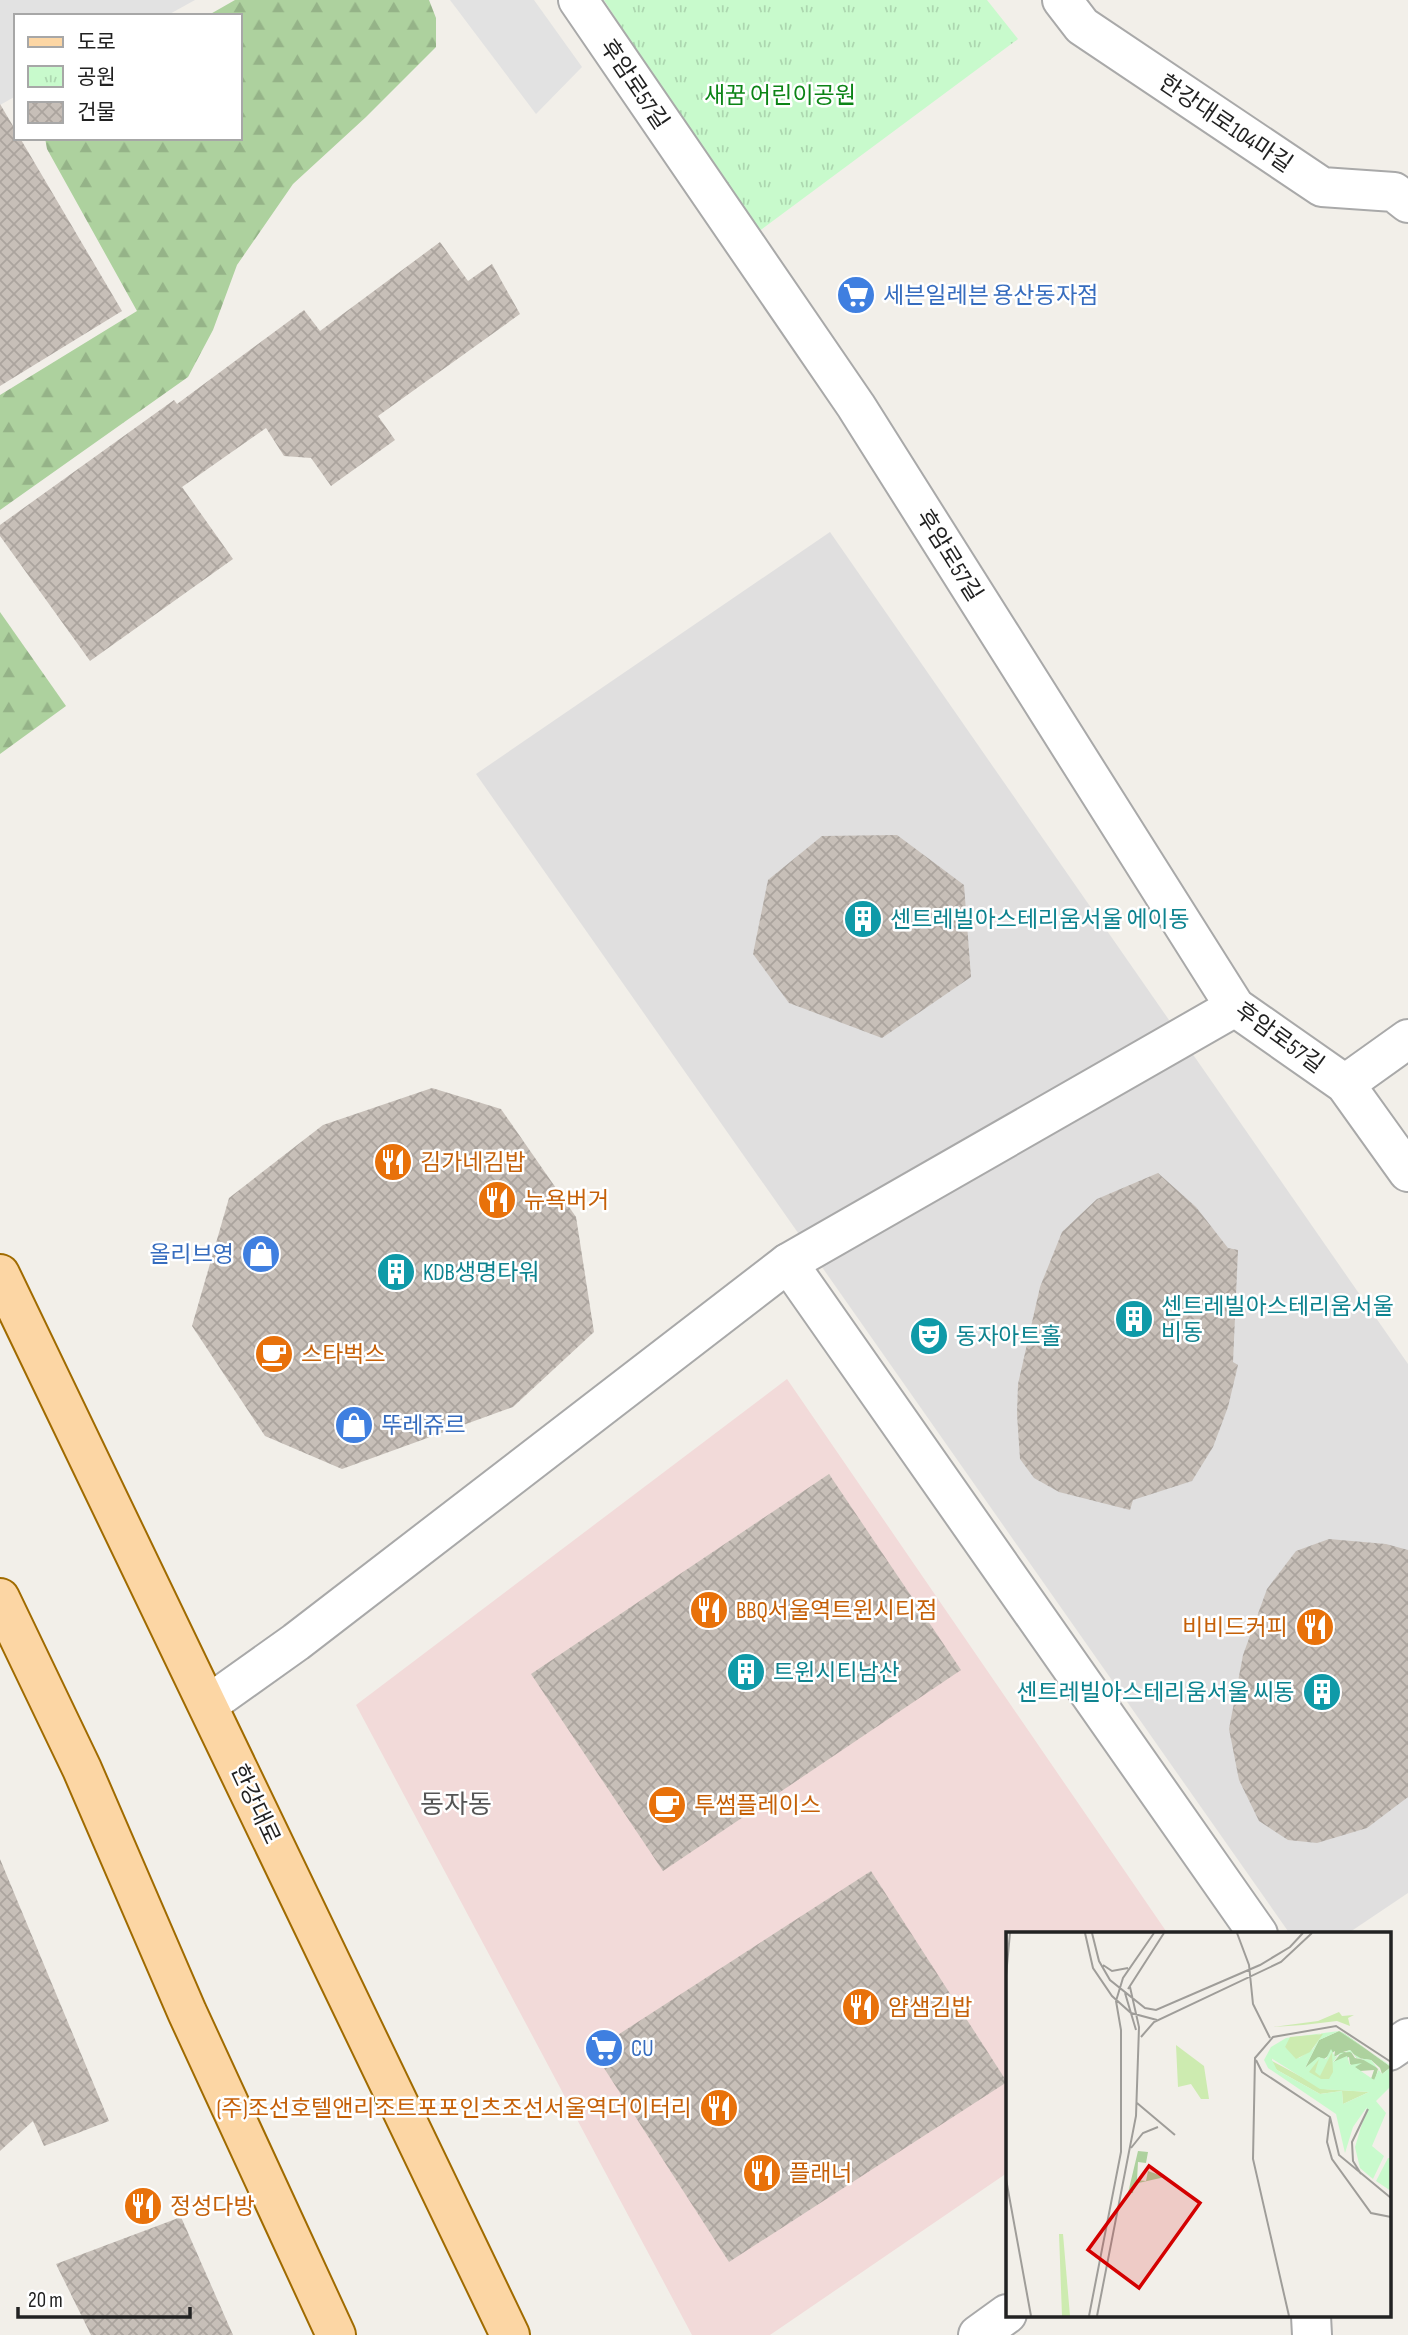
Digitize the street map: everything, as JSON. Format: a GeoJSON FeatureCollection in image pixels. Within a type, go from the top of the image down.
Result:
{"type":"FeatureCollection","features":[{"type":"Feature","properties":{"kind":"main road","name":"한강대로"},"geometry":{"type":"LineString","coordinates":[[0,1274],[510,2335]]}},
{"type":"Feature","properties":{"kind":"main road"},"geometry":{"type":"LineString","coordinates":[[0,1598],[82,1769],[187,2012],[336,2335]]}},
{"type":"Feature","properties":{"kind":"street","name":"후암로57길"},"geometry":{"type":"LineString","coordinates":[[578,0],[856,406],[1235,1007],[1345,1084],[1408,1172]]}},
{"type":"Feature","properties":{"kind":"street","name":"한강대로104마길"},"geometry":{"type":"LineString","coordinates":[[1062,0],[1082,26],[1322,187],[1403,197]]}},
{"type":"Feature","properties":{"kind":"street"},"geometry":{"type":"LineString","coordinates":[[209,1704],[296,1642],[788,1263],[1235,1007]]}},
{"type":"Feature","properties":{"kind":"street","name":"후암로57길"},"geometry":{"type":"LineString","coordinates":[[1345,1084],[1408,1039]]}},
{"type":"Feature","properties":{"kind":"street"},"geometry":{"type":"LineString","coordinates":[[788,1263],[1257,1932]]}},
{"type":"Feature","properties":{"kind":"street"},"geometry":{"type":"LineString","coordinates":[[1390,2050],[1408,2038]]}},
{"type":"Feature","properties":{"kind":"street"},"geometry":{"type":"LineString","coordinates":[[978,2335],[1006,2315]]}},
{"type":"Feature","properties":{"kind":"shaded area"},"geometry":{"type":"Polygon","coordinates":[[[0,0],[195,0],[170,14],[14,14],[14,97],[0,105],[0,0]]]}},
{"type":"Feature","properties":{"kind":"shaded area"},"geometry":{"type":"Polygon","coordinates":[[[450,0],[534,0],[582,67],[536,114],[450,0]]]}},
{"type":"Feature","properties":{"kind":"shaded area"},"geometry":{"type":"Polygon","coordinates":[[[830,532],[1408,1364],[1408,1893],[1350,1932],[1289,1932],[476,774],[830,532]]]}},
{"type":"Feature","properties":{"kind":"shaded area","name":"트윈시티남산"},"geometry":{"type":"Polygon","coordinates":[[[787,1379],[1167,1932],[1006,1932],[1006,2174],[770,2335],[692,2335],[356,1705],[787,1379]]]}},
{"type":"Feature","properties":{"kind":"green space"},"geometry":{"type":"Polygon","coordinates":[[[235,0],[429,0],[436,18],[436,47],[366,117],[293,184],[237,265],[213,330],[188,377],[0,510],[0,395],[137,311],[47,149],[45,140],[242,140],[242,14],[210,14],[235,0]]]}},
{"type":"Feature","properties":{"kind":"green space","name":"새꿈 어린이공원"},"geometry":{"type":"Polygon","coordinates":[[[604,0],[987,0],[1018,39],[754,235],[604,0]]]}},
{"type":"Feature","properties":{"kind":"green space"},"geometry":{"type":"Polygon","coordinates":[[[0,612],[66,706],[0,754],[0,612]]]}},
{"type":"Feature","properties":{"kind":"building"},"geometry":{"type":"Polygon","coordinates":[[[0,104],[14,128],[14,140],[21,140],[122,311],[0,386],[0,104]]]}},
{"type":"Feature","properties":{"kind":"building"},"geometry":{"type":"Polygon","coordinates":[[[440,242],[468,281],[492,264],[520,314],[378,416],[395,440],[331,486],[311,458],[284,456],[266,428],[182,487],[233,559],[90,661],[0,536],[0,525],[174,400],[177,404],[304,310],[320,331],[440,242]]]}},
{"type":"Feature","properties":{"kind":"building","name":"센트레빌아스테리움서울 에이동"},"geometry":{"type":"Polygon","coordinates":[[[897,835],[964,885],[971,977],[882,1038],[789,1003],[753,954],[768,880],[822,836],[897,835]]]}},
{"type":"Feature","properties":{"kind":"building","name":"KDB생명타워"},"geometry":{"type":"Polygon","coordinates":[[[432,1088],[501,1109],[576,1217],[594,1332],[513,1407],[342,1469],[265,1436],[192,1326],[229,1198],[323,1125],[432,1088]]]}},
{"type":"Feature","properties":{"kind":"building","name":"센트레빌아스테리움서울 비동"},"geometry":{"type":"Polygon","coordinates":[[[1158,1173],[1196,1207],[1228,1248],[1238,1250],[1233,1362],[1238,1365],[1228,1407],[1213,1447],[1192,1481],[1133,1500],[1130,1510],[1059,1492],[1034,1478],[1020,1459],[1018,1384],[1040,1287],[1062,1232],[1097,1199],[1158,1173]]]}},
{"type":"Feature","properties":{"kind":"building","name":"트윈시티남산"},"geometry":{"type":"Polygon","coordinates":[[[829,1474],[961,1670],[663,1871],[531,1674],[829,1474]]]}},
{"type":"Feature","properties":{"kind":"building","name":"센트레빌아스테리움서울 씨동"},"geometry":{"type":"Polygon","coordinates":[[[1329,1539],[1386,1544],[1408,1550],[1408,1797],[1367,1828],[1317,1843],[1288,1840],[1259,1821],[1239,1780],[1229,1729],[1243,1655],[1267,1589],[1296,1551],[1329,1539]]]}},
{"type":"Feature","properties":{"kind":"building"},"geometry":{"type":"Polygon","coordinates":[[[0,1859],[109,2121],[44,2146],[33,2121],[0,2151],[0,1859]]]}},
{"type":"Feature","properties":{"kind":"building"},"geometry":{"type":"Polygon","coordinates":[[[871,1871],[1006,2083],[729,2262],[593,2051],[871,1871]]]}},
{"type":"Feature","properties":{"kind":"building"},"geometry":{"type":"Polygon","coordinates":[[[181,2217],[233,2335],[91,2335],[56,2264],[181,2217]]]}},
{"type":"Feature","properties":{"kind":"place","name":"세븐일레븐 용산동자점"},"geometry":{"type":"Point","coordinates":[856,295]}},
{"type":"Feature","properties":{"kind":"place","name":"센트레빌아스테리움서울 에이동"},"geometry":{"type":"Point","coordinates":[863,919]}},
{"type":"Feature","properties":{"kind":"place","name":"김가네김밥"},"geometry":{"type":"Point","coordinates":[393,1162]}},
{"type":"Feature","properties":{"kind":"place","name":"뉴욕버거"},"geometry":{"type":"Point","coordinates":[497,1200]}},
{"type":"Feature","properties":{"kind":"place","name":"올리브영"},"geometry":{"type":"Point","coordinates":[261,1254]}},
{"type":"Feature","properties":{"kind":"place","name":"KDB생명타워"},"geometry":{"type":"Point","coordinates":[396,1272]}},
{"type":"Feature","properties":{"kind":"place","name":"센트레빌아스테리움서울 비동"},"geometry":{"type":"Point","coordinates":[1134,1319]}},
{"type":"Feature","properties":{"kind":"place","name":"동자아트홀"},"geometry":{"type":"Point","coordinates":[929,1336]}},
{"type":"Feature","properties":{"kind":"place","name":"스타벅스"},"geometry":{"type":"Point","coordinates":[274,1354]}},
{"type":"Feature","properties":{"kind":"place","name":"뚜레쥬르"},"geometry":{"type":"Point","coordinates":[354,1425]}},
{"type":"Feature","properties":{"kind":"place","name":"BBQ서울역트윈시티점"},"geometry":{"type":"Point","coordinates":[709,1610]}},
{"type":"Feature","properties":{"kind":"place","name":"비비드커피"},"geometry":{"type":"Point","coordinates":[1315,1627]}},
{"type":"Feature","properties":{"kind":"place","name":"트윈시티남산"},"geometry":{"type":"Point","coordinates":[746,1672]}},
{"type":"Feature","properties":{"kind":"place","name":"센트레빌아스테리움서울 씨동"},"geometry":{"type":"Point","coordinates":[1322,1692]}},
{"type":"Feature","properties":{"kind":"place","name":"투썸플레이스"},"geometry":{"type":"Point","coordinates":[667,1805]}},
{"type":"Feature","properties":{"kind":"place","name":"얌샘김밥"},"geometry":{"type":"Point","coordinates":[861,2007]}},
{"type":"Feature","properties":{"kind":"place","name":"CU"},"geometry":{"type":"Point","coordinates":[604,2048]}},
{"type":"Feature","properties":{"kind":"place","name":"(주)조선호텔앤리조트포포인츠조선서울역더이터리"},"geometry":{"type":"Point","coordinates":[719,2108]}},
{"type":"Feature","properties":{"kind":"place","name":"플래너"},"geometry":{"type":"Point","coordinates":[762,2173]}},
{"type":"Feature","properties":{"kind":"place","name":"정성다방"},"geometry":{"type":"Point","coordinates":[143,2206]}},
{"type":"Feature","properties":{"kind":"district","name":"동자동"},"geometry":{"type":"Point","coordinates":[456,1804]}}]}
